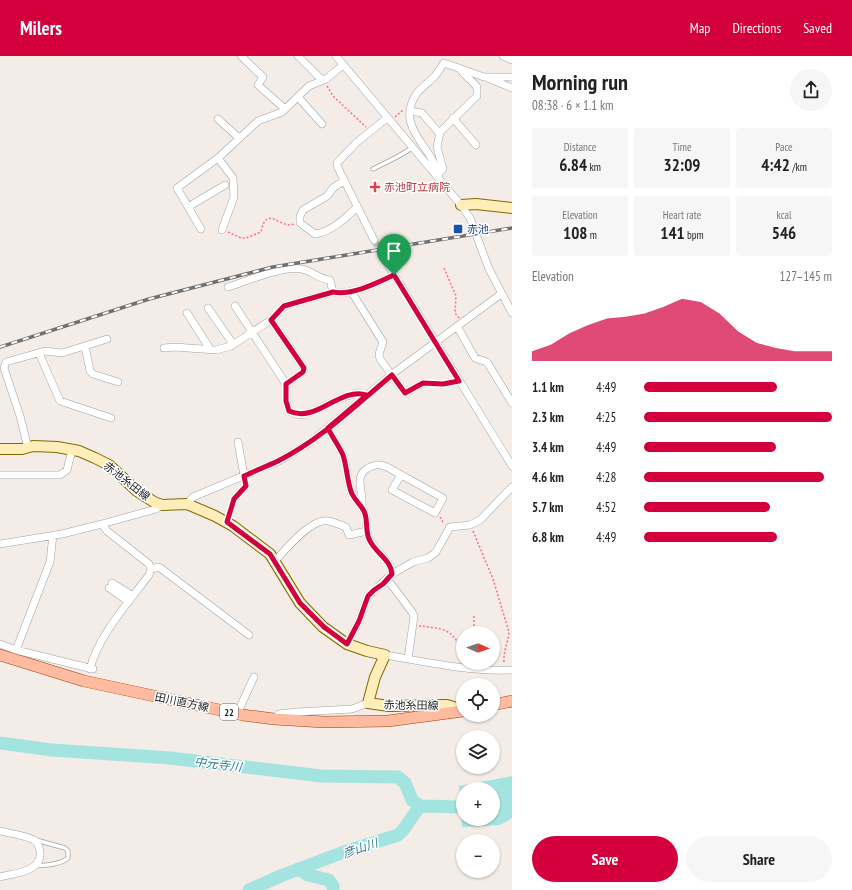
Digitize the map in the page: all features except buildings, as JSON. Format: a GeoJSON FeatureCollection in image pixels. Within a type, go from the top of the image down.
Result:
{"type":"FeatureCollection","features":[{"type":"Feature","properties":{"kind":"main road"},"geometry":{"type":"LineString","coordinates":[[461,205],[476,204],[512,208]]}},
{"type":"Feature","properties":{"kind":"main road","name":"赤池糸田線"},"geometry":{"type":"LineString","coordinates":[[0,449],[28,448],[33,446],[57,447],[72,450],[95,458],[109,465],[137,491],[154,502],[162,505],[187,504],[227,522],[270,554],[300,603],[324,627],[347,644],[367,651],[385,654],[375,677],[368,703],[389,706],[447,705],[456,708]]}},
{"type":"Feature","properties":{"kind":"main road","name":"田川直方線"},"geometry":{"type":"LineString","coordinates":[[0,655],[84,681],[238,714],[274,719],[324,722],[388,721],[456,711]]}},
{"type":"Feature","properties":{"kind":"main road"},"geometry":{"type":"LineString","coordinates":[[500,704],[512,701]]}},
{"type":"Feature","properties":{"kind":"street"},"geometry":{"type":"LineString","coordinates":[[241,56],[263,77],[258,85],[285,109]]}},
{"type":"Feature","properties":{"kind":"street"},"geometry":{"type":"LineString","coordinates":[[298,56],[322,80]]}},
{"type":"Feature","properties":{"kind":"street"},"geometry":{"type":"LineString","coordinates":[[336,56],[412,148],[439,176],[470,218],[488,269],[512,313]]}},
{"type":"Feature","properties":{"kind":"street"},"geometry":{"type":"LineString","coordinates":[[502,56],[512,60]]}},
{"type":"Feature","properties":{"kind":"street"},"geometry":{"type":"LineString","coordinates":[[407,110],[417,93],[436,75],[443,60],[459,68],[484,76],[494,82],[512,88]]}},
{"type":"Feature","properties":{"kind":"street"},"geometry":{"type":"LineString","coordinates":[[201,229],[177,188],[218,158],[258,121],[282,112],[309,86],[322,80],[343,64]]}},
{"type":"Feature","properties":{"kind":"street"},"geometry":{"type":"LineString","coordinates":[[439,176],[443,169],[437,147],[439,133],[452,118],[477,96],[477,86],[463,74],[459,68]]}},
{"type":"Feature","properties":{"kind":"street"},"geometry":{"type":"LineString","coordinates":[[484,76],[512,77]]}},
{"type":"Feature","properties":{"kind":"street"},"geometry":{"type":"LineString","coordinates":[[298,97],[322,124]]}},
{"type":"Feature","properties":{"kind":"street"},"geometry":{"type":"LineString","coordinates":[[407,110],[422,113],[439,133]]}},
{"type":"Feature","properties":{"kind":"street"},"geometry":{"type":"LineString","coordinates":[[407,110],[412,130],[433,162],[439,176]]}},
{"type":"Feature","properties":{"kind":"street"},"geometry":{"type":"LineString","coordinates":[[452,118],[476,146]]}},
{"type":"Feature","properties":{"kind":"street"},"geometry":{"type":"LineString","coordinates":[[218,119],[239,138]]}},
{"type":"Feature","properties":{"kind":"street"},"geometry":{"type":"LineString","coordinates":[[374,240],[344,181],[337,163],[356,143],[389,120]]}},
{"type":"Feature","properties":{"kind":"street"},"geometry":{"type":"LineString","coordinates":[[218,158],[233,178],[234,197],[222,230]]}},
{"type":"Feature","properties":{"kind":"street"},"geometry":{"type":"LineString","coordinates":[[344,181],[334,187],[327,196],[303,210],[300,216],[300,222],[315,234],[319,234],[338,224],[357,207]]}},
{"type":"Feature","properties":{"kind":"street"},"geometry":{"type":"LineString","coordinates":[[188,208],[225,185]]}},
{"type":"Feature","properties":{"kind":"street"},"geometry":{"type":"LineString","coordinates":[[382,254],[512,466]]}},
{"type":"Feature","properties":{"kind":"street"},"geometry":{"type":"LineString","coordinates":[[228,288],[281,269],[302,269],[322,279],[330,280],[333,292]]}},
{"type":"Feature","properties":{"kind":"street"},"geometry":{"type":"LineString","coordinates":[[164,348],[174,347],[216,350],[231,346],[271,320],[284,306],[333,292],[339,293],[351,291],[394,275]]}},
{"type":"Feature","properties":{"kind":"street"},"geometry":{"type":"LineString","coordinates":[[351,291],[383,342],[379,354],[380,359],[405,393],[423,383]]}},
{"type":"Feature","properties":{"kind":"street"},"geometry":{"type":"LineString","coordinates":[[187,504],[193,497],[279,461],[308,443],[392,375],[501,294]]}},
{"type":"Feature","properties":{"kind":"street"},"geometry":{"type":"LineString","coordinates":[[235,306],[286,384],[286,401],[289,411],[295,414],[305,414],[341,398],[357,393],[367,395]]}},
{"type":"Feature","properties":{"kind":"street"},"geometry":{"type":"LineString","coordinates":[[208,308],[231,342],[231,346]]}},
{"type":"Feature","properties":{"kind":"street"},"geometry":{"type":"LineString","coordinates":[[187,313],[210,350]]}},
{"type":"Feature","properties":{"kind":"street"},"geometry":{"type":"LineString","coordinates":[[271,320],[304,368],[303,372],[286,384]]}},
{"type":"Feature","properties":{"kind":"street"},"geometry":{"type":"LineString","coordinates":[[460,323],[475,358],[487,362],[512,403]]}},
{"type":"Feature","properties":{"kind":"street"},"geometry":{"type":"LineString","coordinates":[[28,448],[20,416],[4,368],[6,362],[45,351],[62,353],[107,339]]}},
{"type":"Feature","properties":{"kind":"street"},"geometry":{"type":"LineString","coordinates":[[85,346],[90,371],[93,374],[118,382]]}},
{"type":"Feature","properties":{"kind":"street"},"geometry":{"type":"LineString","coordinates":[[39,353],[60,400],[111,418]]}},
{"type":"Feature","properties":{"kind":"street"},"geometry":{"type":"LineString","coordinates":[[328,428],[342,454],[352,494],[362,506],[368,524],[367,531],[370,541],[392,569],[392,574]]}},
{"type":"Feature","properties":{"kind":"street"},"geometry":{"type":"LineString","coordinates":[[238,442],[244,476]]}},
{"type":"Feature","properties":{"kind":"street"},"geometry":{"type":"LineString","coordinates":[[0,475],[60,475],[68,470],[72,450]]}},
{"type":"Feature","properties":{"kind":"street"},"geometry":{"type":"LineString","coordinates":[[362,506],[363,499],[360,486],[360,477],[364,470],[378,464],[401,475],[443,498],[435,513],[392,490],[401,475]]}},
{"type":"Feature","properties":{"kind":"street"},"geometry":{"type":"LineString","coordinates":[[347,644],[359,621],[368,596],[392,574],[413,562],[428,558],[436,552],[450,527],[470,525],[480,520],[512,487]]}},
{"type":"Feature","properties":{"kind":"street"},"geometry":{"type":"LineString","coordinates":[[0,544],[102,524],[156,509],[162,505]]}},
{"type":"Feature","properties":{"kind":"street"},"geometry":{"type":"LineString","coordinates":[[275,561],[300,534],[317,523],[327,520],[346,527],[349,535],[367,531]]}},
{"type":"Feature","properties":{"kind":"street"},"geometry":{"type":"LineString","coordinates":[[0,644],[16,650],[92,669],[92,662],[108,629],[149,576],[151,569],[149,564],[107,531],[102,524]]}},
{"type":"Feature","properties":{"kind":"street"},"geometry":{"type":"LineString","coordinates":[[16,650],[50,562],[53,534]]}},
{"type":"Feature","properties":{"kind":"street"},"geometry":{"type":"LineString","coordinates":[[151,569],[160,567],[249,635]]}},
{"type":"Feature","properties":{"kind":"street"},"geometry":{"type":"LineString","coordinates":[[386,581],[391,584],[414,616],[414,625],[408,658]]}},
{"type":"Feature","properties":{"kind":"street"},"geometry":{"type":"LineString","coordinates":[[110,586],[131,599]]}},
{"type":"Feature","properties":{"kind":"street"},"geometry":{"type":"LineString","coordinates":[[385,654],[489,671],[512,670]]}},
{"type":"Feature","properties":{"kind":"street"},"geometry":{"type":"LineString","coordinates":[[238,714],[254,677]]}},
{"type":"Feature","properties":{"kind":"street"},"geometry":{"type":"LineString","coordinates":[[274,719],[279,714],[352,709],[368,703]]}},
{"type":"Feature","properties":{"kind":"street"},"geometry":{"type":"LineString","coordinates":[[0,831],[34,840],[39,845],[40,853],[39,861],[36,866],[26,871],[0,877]]}},
{"type":"Feature","properties":{"kind":"lane"},"geometry":{"type":"LineString","coordinates":[[373,169],[412,148]]}},
{"type":"Feature","properties":{"kind":"lane"},"geometry":{"type":"LineString","coordinates":[[34,840],[65,848],[68,851],[68,858],[64,861],[51,865],[36,866]]}},
{"type":"Feature","properties":{"kind":"path"},"geometry":{"type":"LineString","coordinates":[[322,80],[333,96],[372,131]]}},
{"type":"Feature","properties":{"kind":"path"},"geometry":{"type":"LineString","coordinates":[[389,120],[407,110]]}},
{"type":"Feature","properties":{"kind":"path"},"geometry":{"type":"LineString","coordinates":[[222,230],[241,238],[246,238],[261,232],[263,223],[268,218],[272,218],[291,226],[300,222]]}},
{"type":"Feature","properties":{"kind":"path"},"geometry":{"type":"LineString","coordinates":[[444,268],[456,296],[456,313],[460,323]]}},
{"type":"Feature","properties":{"kind":"path"},"geometry":{"type":"LineString","coordinates":[[423,383],[443,384],[459,381]]}},
{"type":"Feature","properties":{"kind":"path"},"geometry":{"type":"LineString","coordinates":[[227,522],[234,499],[246,486],[244,476]]}},
{"type":"Feature","properties":{"kind":"path"},"geometry":{"type":"LineString","coordinates":[[435,513],[441,518],[446,533]]}},
{"type":"Feature","properties":{"kind":"path"},"geometry":{"type":"LineString","coordinates":[[470,525],[493,579],[509,632],[508,641],[503,654],[504,670]]}},
{"type":"Feature","properties":{"kind":"path"},"geometry":{"type":"LineString","coordinates":[[474,616],[474,626]]}},
{"type":"Feature","properties":{"kind":"path"},"geometry":{"type":"LineString","coordinates":[[414,625],[449,632],[456,641]]}},
{"type":"Feature","properties":{"kind":"water"},"geometry":{"type":"Polygon","coordinates":[[[512,776],[512,818],[500,825],[500,782],[480,782],[512,776]]]}},
{"type":"Feature","properties":{"kind":"waterway","name":"中元寺川"},"geometry":{"type":"LineString","coordinates":[[0,743],[52,750],[170,758],[321,776],[398,777],[405,783],[412,800],[420,806]]}},
{"type":"Feature","properties":{"kind":"waterway","name":"彦山川"},"geometry":{"type":"LineString","coordinates":[[420,806],[456,807]]}},
{"type":"Feature","properties":{"kind":"waterway","name":"彦山川"},"geometry":{"type":"LineString","coordinates":[[249,890],[283,875],[344,852],[398,835],[420,806]]}},
{"type":"Feature","properties":{"kind":"waterway"},"geometry":{"type":"LineString","coordinates":[[298,869],[308,875],[329,880],[333,886],[333,890]]}},
{"type":"Feature","properties":{"kind":"tunnel"},"geometry":{"type":"LineString","coordinates":[[374,240],[382,255]]}},
{"type":"Feature","properties":{"kind":"railway"},"geometry":{"type":"LineString","coordinates":[[0,347],[149,299],[273,267],[512,228]]}},
{"type":"Feature","properties":{"kind":"place","name":"赤池町立病院"},"geometry":{"type":"Point","coordinates":[375,187]}},
{"type":"Feature","properties":{"kind":"place","name":"赤池"},"geometry":{"type":"Point","coordinates":[458,229]}},
{"type":"Feature","properties":{"kind":"route"},"geometry":{"type":"LineString","coordinates":[[394,275],[353,291],[339,293],[333,292],[284,306],[271,320],[304,368],[303,372],[286,384],[286,401],[289,411],[295,414],[305,414],[341,398],[357,393],[367,395],[328,428],[342,454],[352,494],[362,506],[365,514],[370,541],[392,569],[392,574],[383,584],[368,596],[359,621],[347,644],[315,620],[300,603],[270,554],[227,522],[234,499],[246,486],[244,476],[279,461],[308,443],[328,428],[392,375],[405,393],[423,383],[443,384],[459,381],[394,275]]}}]}
